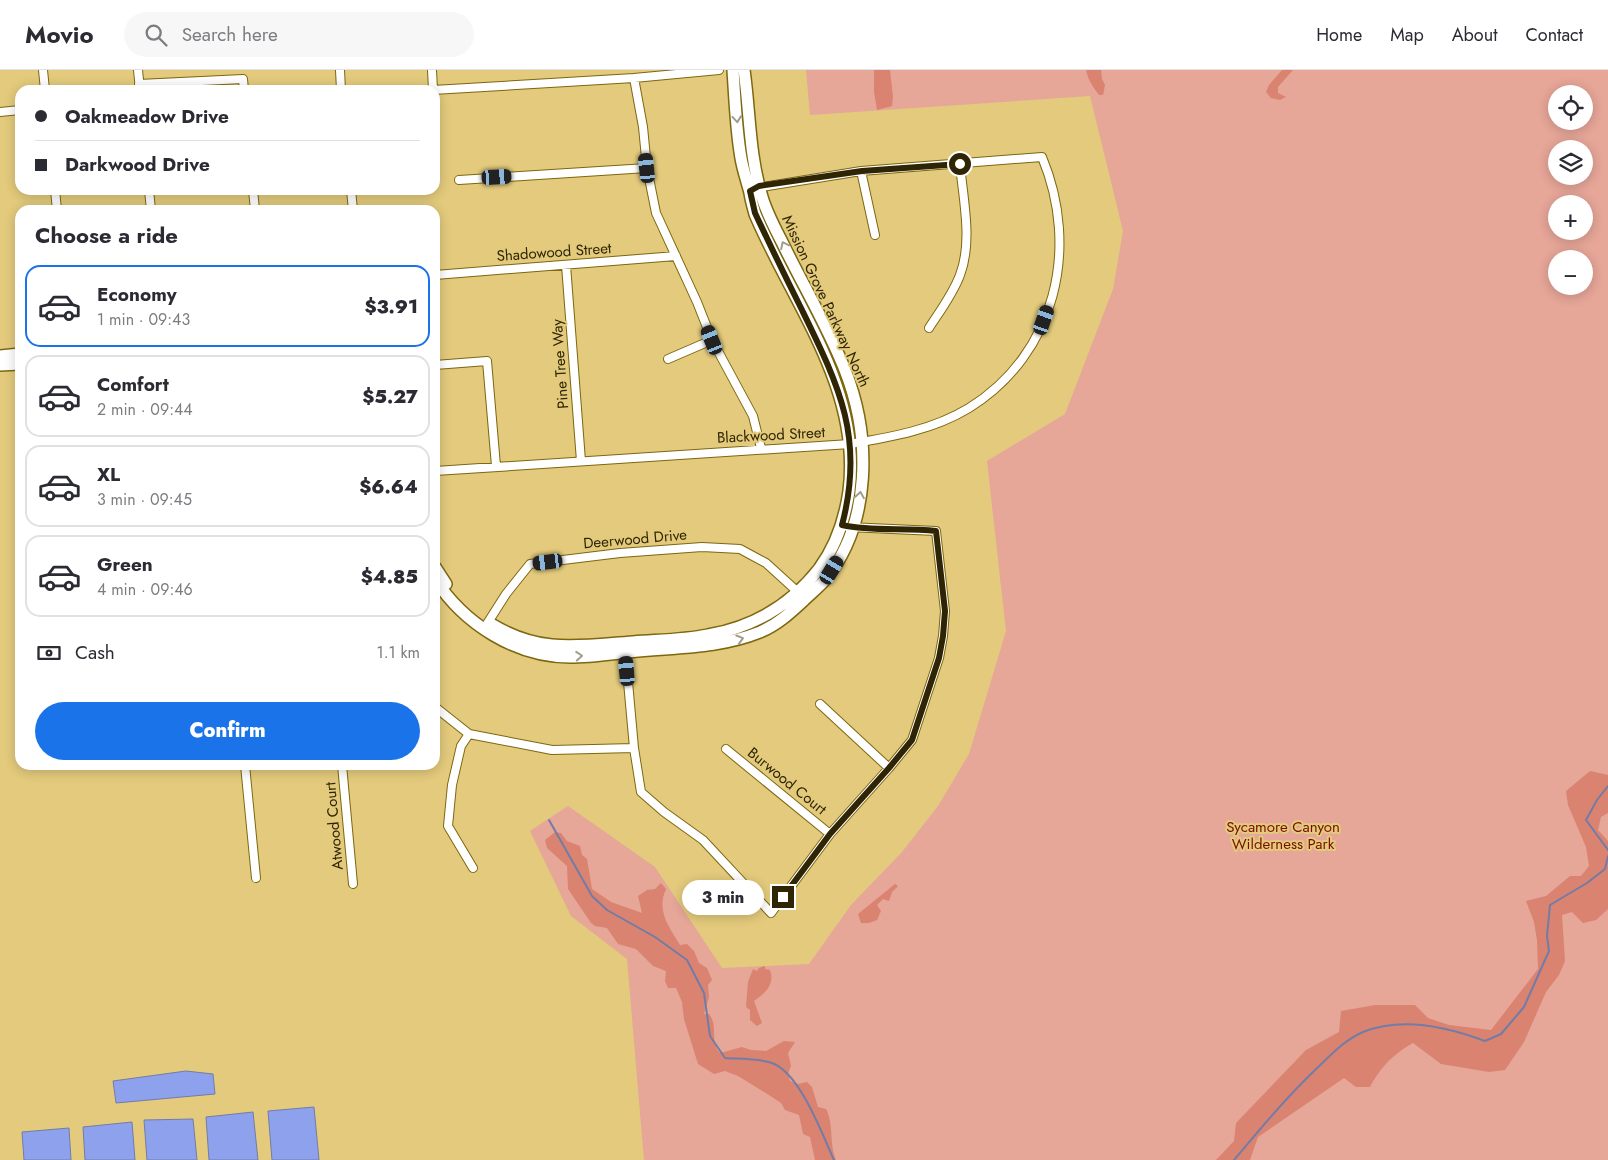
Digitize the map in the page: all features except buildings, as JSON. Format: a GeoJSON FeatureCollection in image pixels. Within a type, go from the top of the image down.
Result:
{"type":"FeatureCollection","features":[{"type":"Feature","properties":{"kind":"street"},"geometry":{"type":"LineString","coordinates":[[43,70],[44,85]]}},
{"type":"Feature","properties":{"kind":"street"},"geometry":{"type":"LineString","coordinates":[[138,70],[140,85]]}},
{"type":"Feature","properties":{"kind":"street"},"geometry":{"type":"LineString","coordinates":[[340,70],[341,85]]}},
{"type":"Feature","properties":{"kind":"street"},"geometry":{"type":"LineString","coordinates":[[432,70],[433,85]]}},
{"type":"Feature","properties":{"kind":"street"},"geometry":{"type":"LineString","coordinates":[[440,90],[634,78],[719,70]]}},
{"type":"Feature","properties":{"kind":"street","name":"Mission Grove Parkway North"},"geometry":{"type":"LineString","coordinates":[[440,586],[453,604],[508,643],[540,653],[570,657],[625,647],[713,645],[738,639],[762,631],[788,616],[801,596],[824,582],[832,570],[847,543],[846,526],[860,499],[862,469],[856,443],[855,400],[843,366],[754,188],[740,155],[733,70]]}},
{"type":"Feature","properties":{"kind":"street","name":"Mission Grove Parkway North"},"geometry":{"type":"LineString","coordinates":[[744,70],[754,188]]}},
{"type":"Feature","properties":{"kind":"street"},"geometry":{"type":"LineString","coordinates":[[634,78],[643,127],[647,168],[656,213],[697,302],[712,340],[753,416],[760,448]]}},
{"type":"Feature","properties":{"kind":"street"},"geometry":{"type":"LineString","coordinates":[[154,85],[183,81],[243,79],[244,85]]}},
{"type":"Feature","properties":{"kind":"street"},"geometry":{"type":"LineString","coordinates":[[0,112],[15,110]]}},
{"type":"Feature","properties":{"kind":"street","name":"Blackwood Street"},"geometry":{"type":"LineString","coordinates":[[440,471],[856,443],[916,432],[968,408],[1014,369],[1035,338],[1051,302],[1060,261],[1060,245],[1059,217],[1053,187],[1042,158],[960,164]]}},
{"type":"Feature","properties":{"kind":"street"},"geometry":{"type":"LineString","coordinates":[[754,188],[862,171],[960,164],[966,254],[961,274],[929,328]]}},
{"type":"Feature","properties":{"kind":"street"},"geometry":{"type":"LineString","coordinates":[[460,180],[647,168]]}},
{"type":"Feature","properties":{"kind":"street"},"geometry":{"type":"LineString","coordinates":[[862,171],[875,236]]}},
{"type":"Feature","properties":{"kind":"street","name":"Shadowood Street"},"geometry":{"type":"LineString","coordinates":[[440,275],[676,256]]}},
{"type":"Feature","properties":{"kind":"street","name":"Pine Tree Way"},"geometry":{"type":"LineString","coordinates":[[566,265],[581,461]]}},
{"type":"Feature","properties":{"kind":"street"},"geometry":{"type":"LineString","coordinates":[[668,359],[712,340]]}},
{"type":"Feature","properties":{"kind":"street"},"geometry":{"type":"LineString","coordinates":[[0,356],[15,354]]}},
{"type":"Feature","properties":{"kind":"street"},"geometry":{"type":"LineString","coordinates":[[440,365],[487,361],[496,466]]}},
{"type":"Feature","properties":{"kind":"street"},"geometry":{"type":"LineString","coordinates":[[0,365],[15,364]]}},
{"type":"Feature","properties":{"kind":"street"},"geometry":{"type":"LineString","coordinates":[[625,647],[634,748],[641,792],[702,840],[771,913],[830,834],[912,740],[939,658],[945,611],[936,531],[846,526]]}},
{"type":"Feature","properties":{"kind":"street","name":"Deerwood Drive"},"geometry":{"type":"LineString","coordinates":[[486,626],[506,594],[530,564],[620,553],[702,547],[740,549],[766,563],[801,596]]}},
{"type":"Feature","properties":{"kind":"street","name":"Mission Grove Parkway North"},"geometry":{"type":"LineString","coordinates":[[440,574],[460,601],[486,626]]}},
{"type":"Feature","properties":{"kind":"street"},"geometry":{"type":"LineString","coordinates":[[820,704],[889,768]]}},
{"type":"Feature","properties":{"kind":"street"},"geometry":{"type":"LineString","coordinates":[[440,710],[469,734],[552,750],[634,748]]}},
{"type":"Feature","properties":{"kind":"street"},"geometry":{"type":"LineString","coordinates":[[469,734],[461,746],[452,785],[448,826],[473,868]]}},
{"type":"Feature","properties":{"kind":"street","name":"Burwood Court"},"geometry":{"type":"LineString","coordinates":[[726,749],[830,834]]}},
{"type":"Feature","properties":{"kind":"street"},"geometry":{"type":"LineString","coordinates":[[246,770],[256,878]]}},
{"type":"Feature","properties":{"kind":"street","name":"Atwood Court"},"geometry":{"type":"LineString","coordinates":[[342,770],[353,884]]}},
{"type":"Feature","properties":{"kind":"green space","name":"Sycamore Canyon Wilderness Park"},"geometry":{"type":"Polygon","coordinates":[[[806,70],[1608,70],[1608,1160],[644,1160],[627,959],[571,916],[530,831],[568,806],[655,867],[722,968],[809,964],[851,905],[902,852],[938,806],[969,754],[1006,631],[987,461],[1065,414],[1113,289],[1123,231],[1090,96],[810,115],[806,70]],[[623,912],[586,915],[591,923],[607,927],[618,944],[623,912]]]}},
{"type":"Feature","properties":{"kind":"shaded area"},"geometry":{"type":"Polygon","coordinates":[[[874,70],[890,70],[892,106],[877,110],[874,92],[874,70]]]}},
{"type":"Feature","properties":{"kind":"shaded area"},"geometry":{"type":"Polygon","coordinates":[[[1086,70],[1101,70],[1105,85],[1103,95],[1099,95],[1089,80],[1086,70]]]}},
{"type":"Feature","properties":{"kind":"shaded area"},"geometry":{"type":"Polygon","coordinates":[[[1282,70],[1293,70],[1278,87],[1278,93],[1286,97],[1280,100],[1271,98],[1266,92],[1269,85],[1282,70]]]}},
{"type":"Feature","properties":{"kind":"shaded area"},"geometry":{"type":"Polygon","coordinates":[[[1590,771],[1608,775],[1608,813],[1601,817],[1598,830],[1608,841],[1608,909],[1596,920],[1583,923],[1572,912],[1562,915],[1565,961],[1559,975],[1546,992],[1524,1042],[1505,1070],[1489,1072],[1441,1064],[1413,1043],[1388,1062],[1378,1073],[1370,1087],[1356,1087],[1344,1078],[1258,1137],[1250,1160],[1216,1160],[1234,1141],[1236,1123],[1306,1050],[1339,1032],[1341,1011],[1375,1005],[1415,1005],[1428,1018],[1449,1025],[1491,1030],[1538,969],[1534,922],[1526,901],[1546,896],[1570,876],[1581,876],[1589,866],[1586,847],[1568,805],[1566,791],[1590,771]]]}},
{"type":"Feature","properties":{"kind":"shaded area"},"geometry":{"type":"Polygon","coordinates":[[[555,832],[561,833],[567,841],[580,846],[582,855],[587,859],[592,889],[611,902],[642,913],[638,896],[647,890],[655,889],[661,883],[666,889],[662,904],[668,925],[680,945],[687,944],[694,951],[699,963],[707,968],[712,980],[708,985],[709,997],[704,1014],[709,1014],[712,1019],[715,1044],[720,1053],[742,1047],[766,1051],[784,1041],[795,1042],[788,1053],[791,1066],[788,1074],[790,1081],[798,1084],[807,1082],[812,1087],[818,1107],[826,1109],[830,1121],[836,1160],[815,1160],[810,1137],[803,1134],[799,1115],[785,1110],[781,1103],[738,1076],[725,1071],[714,1074],[698,1064],[684,1019],[682,1002],[676,988],[668,988],[665,981],[666,971],[653,966],[636,949],[618,944],[607,928],[595,926],[591,923],[568,889],[567,866],[547,848],[545,840],[555,832]]]}},
{"type":"Feature","properties":{"kind":"shaded area"},"geometry":{"type":"Polygon","coordinates":[[[895,884],[898,886],[892,892],[889,901],[883,899],[877,905],[881,911],[877,920],[861,923],[858,914],[895,884]]]}},
{"type":"Feature","properties":{"kind":"shaded area"},"geometry":{"type":"Polygon","coordinates":[[[765,966],[765,969],[770,970],[771,980],[766,991],[754,1001],[762,1023],[757,1026],[750,1020],[750,1010],[746,1007],[748,982],[753,969],[757,971],[765,966]]]}},
{"type":"Feature","properties":{"kind":"water"},"geometry":{"type":"Polygon","coordinates":[[[186,1071],[213,1074],[215,1094],[116,1103],[113,1081],[186,1071]]]}},
{"type":"Feature","properties":{"kind":"water"},"geometry":{"type":"Polygon","coordinates":[[[314,1107],[319,1160],[272,1160],[268,1111],[314,1107]]]}},
{"type":"Feature","properties":{"kind":"water"},"geometry":{"type":"Polygon","coordinates":[[[253,1112],[258,1160],[209,1160],[206,1117],[253,1112]]]}},
{"type":"Feature","properties":{"kind":"water"},"geometry":{"type":"Polygon","coordinates":[[[193,1119],[197,1160],[147,1160],[144,1120],[193,1119]]]}},
{"type":"Feature","properties":{"kind":"water"},"geometry":{"type":"Polygon","coordinates":[[[132,1122],[135,1160],[85,1160],[83,1127],[132,1122]]]}},
{"type":"Feature","properties":{"kind":"water"},"geometry":{"type":"Polygon","coordinates":[[[69,1128],[71,1160],[24,1160],[22,1132],[69,1128]]]}},
{"type":"Feature","properties":{"kind":"waterway"},"geometry":{"type":"LineString","coordinates":[[1608,786],[1597,800],[1586,820],[1608,850]]}},
{"type":"Feature","properties":{"kind":"waterway"},"geometry":{"type":"LineString","coordinates":[[549,820],[592,896],[607,910],[655,937],[687,960],[704,993],[710,1036],[725,1058],[766,1061],[782,1069],[792,1079],[809,1106],[834,1160]]}},
{"type":"Feature","properties":{"kind":"waterway"},"geometry":{"type":"LineString","coordinates":[[1234,1160],[1304,1081],[1343,1044],[1356,1035],[1378,1027],[1409,1024],[1456,1031],[1485,1041],[1501,1034],[1524,1007],[1549,951],[1547,936],[1550,905],[1587,883],[1605,869],[1608,856]]}},
{"type":"Feature","properties":{"kind":"route"},"geometry":{"type":"LineString","coordinates":[[783,897],[830,834],[912,740],[939,658],[945,611],[936,531],[916,529],[894,530],[842,525],[851,475],[850,434],[845,409],[831,370],[755,213],[750,191],[759,186],[862,171],[960,164]]}}]}
